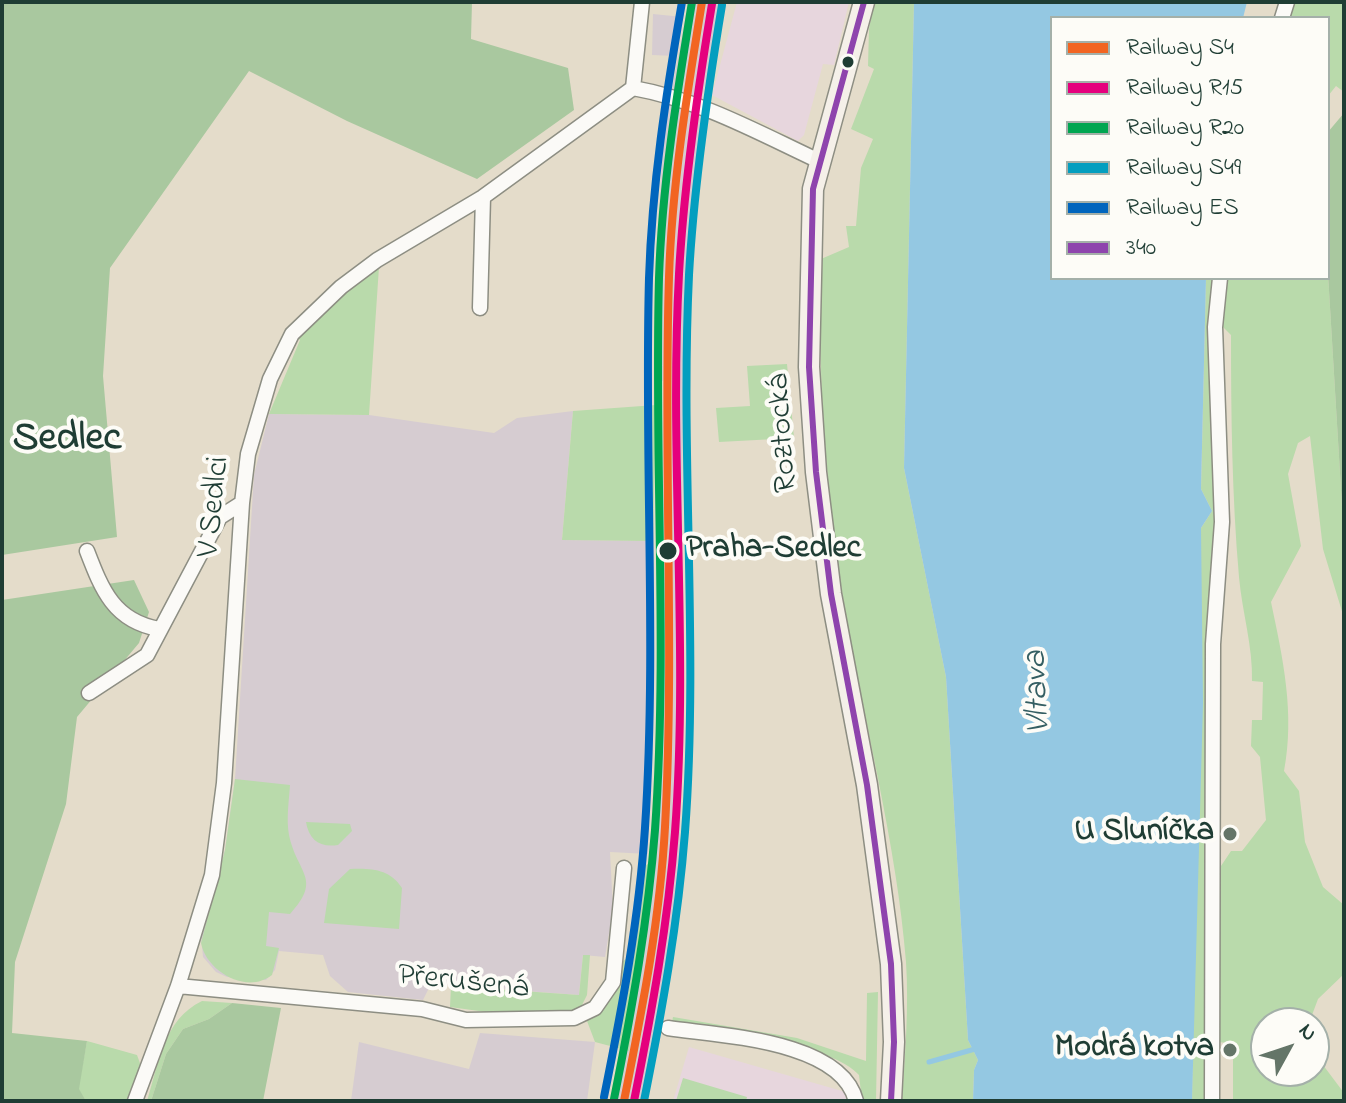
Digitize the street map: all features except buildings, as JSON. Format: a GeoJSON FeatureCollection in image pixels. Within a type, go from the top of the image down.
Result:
{"type":"FeatureCollection","features":[{"type":"Feature","properties":{"kind":"main road","name":"Roztocká"},"geometry":{"type":"LineString","coordinates":[[864,2],[813,189],[809,306],[816,472],[831,594],[867,785],[891,964],[894,1042],[891,1101]]}},
{"type":"Feature","properties":{"kind":"street"},"geometry":{"type":"LineString","coordinates":[[642,2],[633,88],[673,95],[718,111],[819,161]]}},
{"type":"Feature","properties":{"kind":"street","name":"V Sedlci"},"geometry":{"type":"LineString","coordinates":[[135,1101],[178,986],[214,859],[224,783],[242,503],[248,454],[261,402],[292,334],[341,287],[377,260],[483,197],[633,88]]}},
{"type":"Feature","properties":{"kind":"street"},"geometry":{"type":"LineString","coordinates":[[480,308],[483,197]]}},
{"type":"Feature","properties":{"kind":"street"},"geometry":{"type":"LineString","coordinates":[[1212,1101],[1213,644],[1222,522],[1215,327],[1220,280]]}},
{"type":"Feature","properties":{"kind":"street"},"geometry":{"type":"LineString","coordinates":[[89,693],[147,655],[220,517],[242,503]]}},
{"type":"Feature","properties":{"kind":"street"},"geometry":{"type":"LineString","coordinates":[[87,551],[97,579],[122,614],[136,625],[159,629]]}},
{"type":"Feature","properties":{"kind":"street","name":"Přerušená"},"geometry":{"type":"LineString","coordinates":[[178,986],[422,1009],[466,1020],[574,1018],[595,1008],[613,982],[624,868]]}},
{"type":"Feature","properties":{"kind":"street"},"geometry":{"type":"LineString","coordinates":[[668,1028],[811,1054],[835,1066],[848,1080],[856,1101]]}},
{"type":"Feature","properties":{"kind":"shaded area"},"geometry":{"type":"Polygon","coordinates":[[[688,2],[723,2],[698,116],[709,119],[696,203],[686,343],[683,344],[680,854],[663,1025],[647,1101],[611,1101],[629,1018],[648,864],[654,861],[655,827],[659,826],[663,381],[659,380],[656,253],[664,133],[688,2]]]}},
{"type":"Feature","properties":{"kind":"shaded area"},"geometry":{"type":"Polygon","coordinates":[[[737,2],[849,2],[834,65],[823,64],[804,135],[798,141],[712,95],[737,2]]]}},
{"type":"Feature","properties":{"kind":"shaded area"},"geometry":{"type":"Polygon","coordinates":[[[653,14],[683,17],[675,56],[652,55],[653,14]]]}},
{"type":"Feature","properties":{"kind":"shaded area"},"geometry":{"type":"Polygon","coordinates":[[[573,411],[562,540],[653,541],[648,854],[610,852],[613,909],[605,957],[583,955],[579,995],[431,984],[423,1000],[348,992],[330,976],[323,955],[279,951],[275,970],[266,980],[227,977],[216,972],[203,957],[201,935],[225,850],[235,779],[254,475],[269,414],[369,415],[494,433],[517,418],[573,411]]]}},
{"type":"Feature","properties":{"kind":"shaded area"},"geometry":{"type":"Polygon","coordinates":[[[480,1033],[595,1042],[587,1101],[351,1101],[359,1042],[469,1069],[480,1033]]]}},
{"type":"Feature","properties":{"kind":"shaded area"},"geometry":{"type":"Polygon","coordinates":[[[689,1047],[849,1093],[849,1101],[673,1101],[689,1047]]]}},
{"type":"Feature","properties":{"kind":"green space"},"geometry":{"type":"Polygon","coordinates":[[[2,2],[472,2],[471,39],[568,68],[574,110],[477,179],[347,121],[249,71],[110,268],[103,376],[117,537],[2,555],[2,2]]]}},
{"type":"Feature","properties":{"kind":"green space"},"geometry":{"type":"Polygon","coordinates":[[[874,2],[914,2],[904,468],[946,677],[968,1040],[978,1060],[974,1070],[973,1101],[902,1101],[907,996],[902,918],[845,609],[828,479],[820,347],[821,259],[849,247],[846,226],[856,226],[861,168],[873,139],[851,129],[874,69],[868,66],[869,29],[874,2]]]}},
{"type":"Feature","properties":{"kind":"green space"},"geometry":{"type":"Polygon","coordinates":[[[1290,2],[1344,2],[1344,92],[1336,86],[1330,94],[1330,16],[1286,16],[1290,2]]]}},
{"type":"Feature","properties":{"kind":"green space"},"geometry":{"type":"Polygon","coordinates":[[[1344,113],[1344,540],[1328,280],[1330,130],[1344,113]]]}},
{"type":"Feature","properties":{"kind":"green space"},"geometry":{"type":"Polygon","coordinates":[[[379,267],[369,415],[269,414],[300,340],[296,337],[347,289],[379,267]]]}},
{"type":"Feature","properties":{"kind":"green space"},"geometry":{"type":"Polygon","coordinates":[[[1206,280],[1215,280],[1210,405],[1218,516],[1204,1051],[1209,1101],[1192,1101],[1201,528],[1212,511],[1201,489],[1206,280]]]}},
{"type":"Feature","properties":{"kind":"green space"},"geometry":{"type":"Polygon","coordinates":[[[1226,280],[1328,280],[1344,540],[1344,618],[1323,549],[1310,436],[1298,443],[1288,474],[1301,546],[1271,602],[1288,707],[1284,771],[1299,791],[1305,842],[1323,887],[1344,905],[1344,974],[1318,999],[1315,1007],[1250,1007],[1250,1087],[1330,1087],[1330,1074],[1344,1093],[1344,1101],[1233,1101],[1233,1043],[1214,1042],[1217,872],[1231,851],[1242,851],[1266,820],[1260,757],[1251,746],[1252,720],[1262,720],[1263,682],[1252,681],[1239,577],[1232,456],[1231,335],[1222,326],[1223,283],[1226,280]]]}},
{"type":"Feature","properties":{"kind":"green space"},"geometry":{"type":"Polygon","coordinates":[[[787,364],[794,438],[719,442],[716,408],[750,406],[747,366],[787,364]]]}},
{"type":"Feature","properties":{"kind":"green space"},"geometry":{"type":"Polygon","coordinates":[[[656,405],[653,541],[562,540],[573,411],[656,405]]]}},
{"type":"Feature","properties":{"kind":"green space"},"geometry":{"type":"Polygon","coordinates":[[[134,580],[149,612],[139,643],[77,717],[66,804],[15,962],[12,1033],[87,1041],[79,1089],[86,1101],[2,1101],[2,600],[134,580]]]}},
{"type":"Feature","properties":{"kind":"green space"},"geometry":{"type":"Polygon","coordinates":[[[235,779],[290,785],[289,835],[306,883],[300,902],[290,914],[269,912],[266,946],[279,948],[272,975],[262,981],[240,981],[219,971],[204,953],[201,943],[225,850],[235,779]]]}},
{"type":"Feature","properties":{"kind":"green space"},"geometry":{"type":"Polygon","coordinates":[[[306,822],[350,824],[352,831],[338,845],[326,845],[313,838],[306,822]]]}},
{"type":"Feature","properties":{"kind":"green space"},"geometry":{"type":"Polygon","coordinates":[[[654,861],[629,1051],[595,1042],[587,1021],[611,995],[623,961],[629,957],[642,867],[654,861]]]}},
{"type":"Feature","properties":{"kind":"green space"},"geometry":{"type":"Polygon","coordinates":[[[350,869],[386,873],[402,888],[399,929],[324,923],[329,889],[350,869]]]}},
{"type":"Feature","properties":{"kind":"green space"},"geometry":{"type":"Polygon","coordinates":[[[583,955],[590,955],[587,995],[579,1011],[515,1016],[450,1007],[451,986],[579,995],[583,955]]]}},
{"type":"Feature","properties":{"kind":"green space"},"geometry":{"type":"Polygon","coordinates":[[[878,992],[876,1101],[862,1101],[859,1075],[825,1055],[772,1040],[672,1022],[673,1017],[797,1038],[866,1061],[867,993],[878,992]]]}},
{"type":"Feature","properties":{"kind":"green space"},"geometry":{"type":"Polygon","coordinates":[[[202,1001],[232,1003],[209,1019],[183,1029],[166,1054],[151,1101],[147,1101],[159,1058],[171,1031],[189,1009],[202,1001]]]}},
{"type":"Feature","properties":{"kind":"green space"},"geometry":{"type":"Polygon","coordinates":[[[232,1003],[281,1008],[263,1101],[151,1101],[166,1054],[183,1029],[209,1019],[232,1003]]]}},
{"type":"Feature","properties":{"kind":"green space"},"geometry":{"type":"Polygon","coordinates":[[[87,1041],[137,1055],[141,1066],[129,1101],[86,1101],[78,1089],[87,1041]]]}},
{"type":"Feature","properties":{"kind":"green space"},"geometry":{"type":"Polygon","coordinates":[[[683,1078],[747,1097],[746,1101],[676,1101],[683,1078]]]}},
{"type":"Feature","properties":{"kind":"water","name":"Vltava"},"geometry":{"type":"Polygon","coordinates":[[[914,2],[1247,2],[1244,16],[1050,16],[1050,280],[1206,280],[1201,489],[1212,511],[1201,528],[1203,703],[1192,1101],[973,1101],[974,1070],[978,1060],[968,1040],[946,677],[904,468],[914,2]]]}},
{"type":"Feature","properties":{"kind":"waterway"},"geometry":{"type":"LineString","coordinates":[[929,1062],[975,1049]]}},
{"type":"Feature","properties":{"kind":"rail line","name":"ES"},"geometry":{"type":"LineString","coordinates":[[604,1097],[634,930],[645,828],[650,691],[649,278],[661,140],[682,2]]}},
{"type":"Feature","properties":{"kind":"rail line","name":"R20"},"geometry":{"type":"LineString","coordinates":[[614,1099],[639,965],[655,830],[661,623],[659,278],[667,174],[692,2]]}},
{"type":"Feature","properties":{"kind":"rail line","name":"S4"},"geometry":{"type":"LineString","coordinates":[[624,1101],[649,965],[663,862],[669,690],[669,277],[677,173],[702,2]]}},
{"type":"Feature","properties":{"kind":"rail line","name":"R15"},"geometry":{"type":"LineString","coordinates":[[634,1101],[659,967],[675,832],[680,692],[676,414],[679,274],[692,139],[712,4]]}},
{"type":"Feature","properties":{"kind":"rail line","name":"S49"},"geometry":{"type":"LineString","coordinates":[[644,1101],[669,967],[685,832],[690,693],[689,275],[702,140],[722,5]]}},
{"type":"Feature","properties":{"kind":"transit line","name":"340"},"geometry":{"type":"LineString","coordinates":[[864,2],[813,189],[809,367],[816,472],[831,594],[867,785],[891,964],[894,1042],[891,1101]]}},
{"type":"Feature","properties":{"kind":"place","name":"Praha-Sedlec"},"geometry":{"type":"Point","coordinates":[668,551]}},
{"type":"Feature","properties":{"kind":"place","name":"U Sluníčka"},"geometry":{"type":"Point","coordinates":[1230,834]}},
{"type":"Feature","properties":{"kind":"place","name":"Modrá kotva"},"geometry":{"type":"Point","coordinates":[1230,1050]}},
{"type":"Feature","properties":{"kind":"district","name":"Sedlec"},"geometry":{"type":"Point","coordinates":[67,441]}}]}
